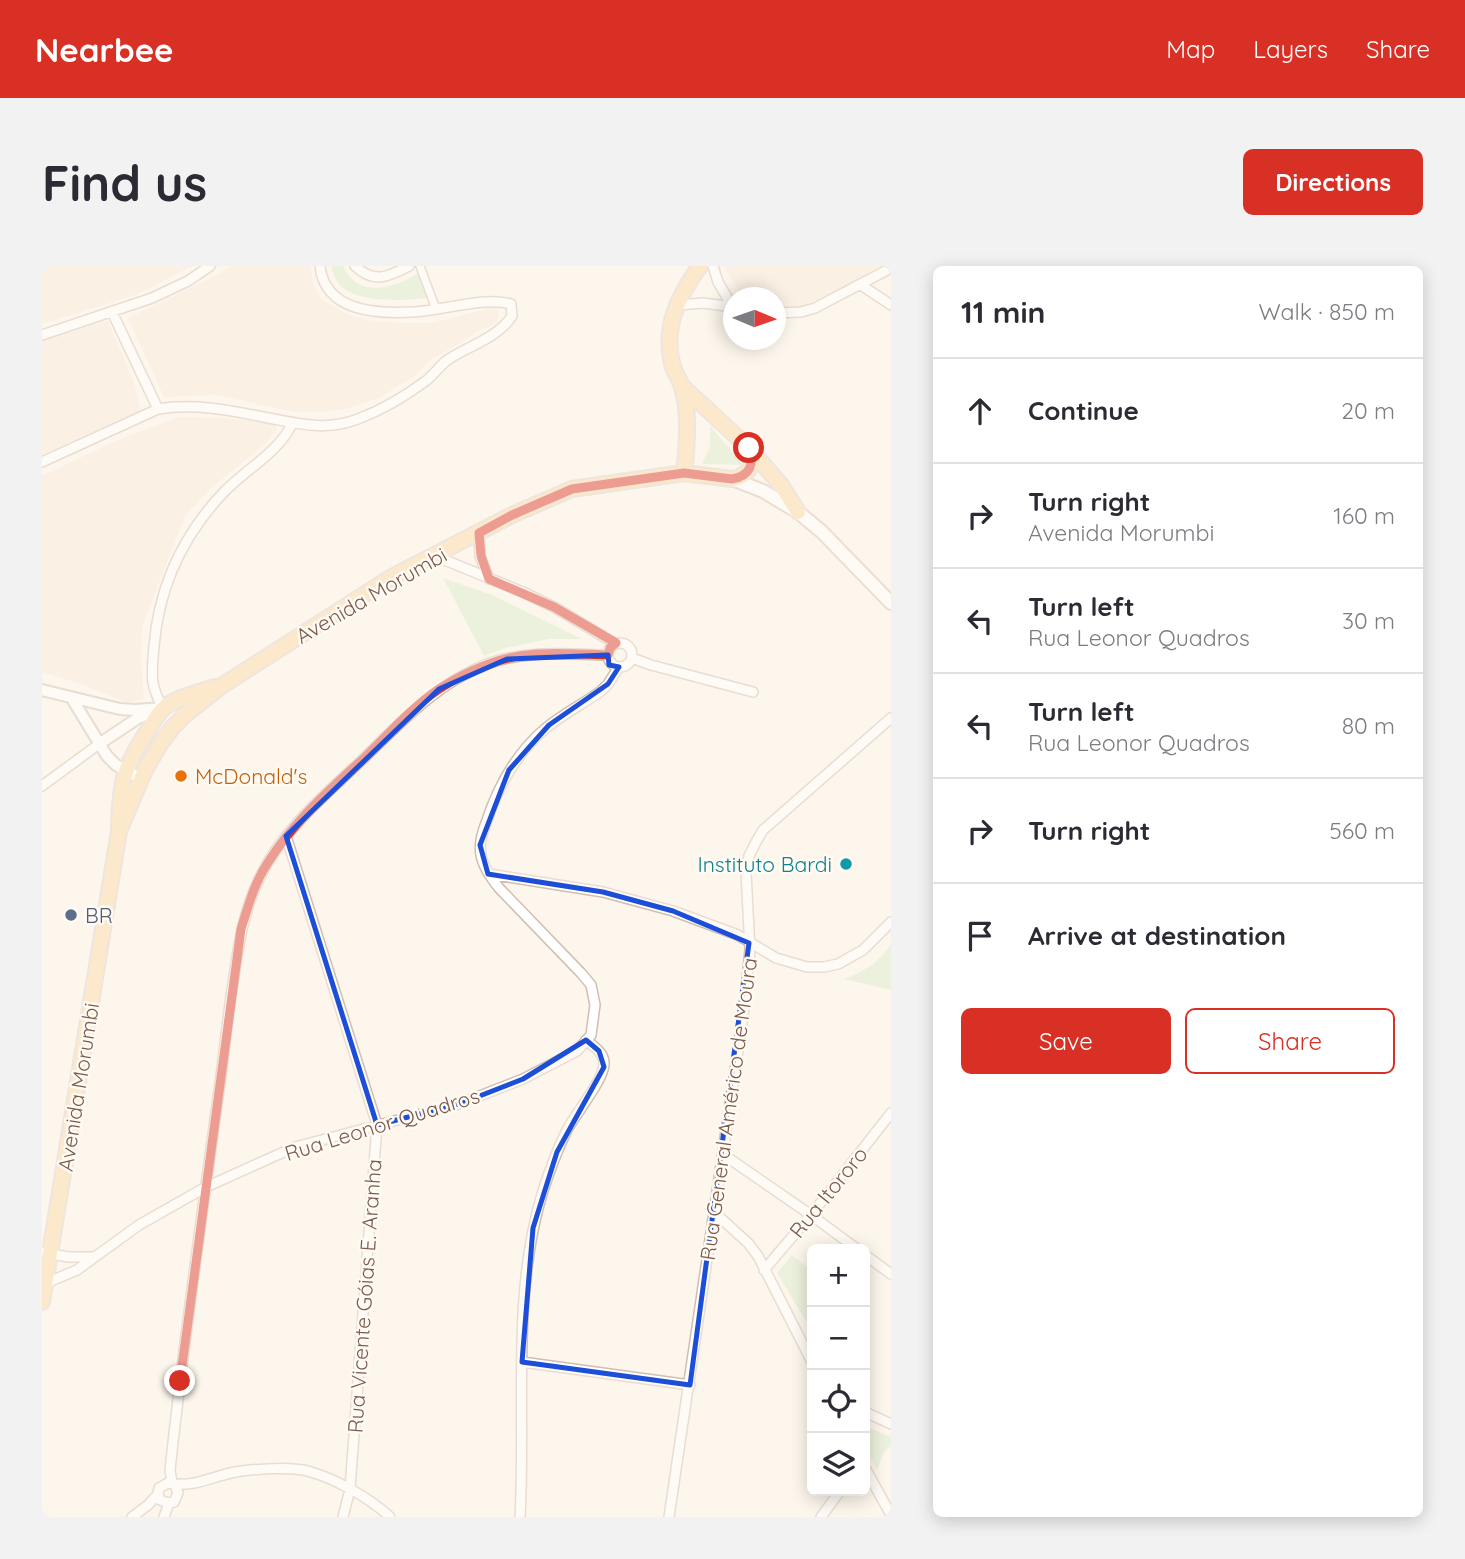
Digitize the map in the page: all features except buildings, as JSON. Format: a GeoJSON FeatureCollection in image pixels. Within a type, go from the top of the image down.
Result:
{"type":"FeatureCollection","features":[{"type":"Feature","properties":{"kind":"main road"},"geometry":{"type":"LineString","coordinates":[[684,473],[686,418],[682,386],[670,353],[669,334],[678,304],[700,266]]}},
{"type":"Feature","properties":{"kind":"main road"},"geometry":{"type":"LineString","coordinates":[[682,386],[749,448],[777,480],[798,512]]}},
{"type":"Feature","properties":{"kind":"main road"},"geometry":{"type":"LineString","coordinates":[[686,418],[697,412],[708,411]]}},
{"type":"Feature","properties":{"kind":"main road"},"geometry":{"type":"LineString","coordinates":[[732,479],[740,478],[751,468],[749,448]]}},
{"type":"Feature","properties":{"kind":"main road","name":"Avenida Morumbi"},"geometry":{"type":"LineString","coordinates":[[119,831],[142,774],[173,727],[223,685],[390,578],[512,515],[572,489],[684,473],[732,479],[763,491],[798,512],[886,593],[891,603]]}},
{"type":"Feature","properties":{"kind":"main road","name":"Avenida Morumbi"},"geometry":{"type":"LineString","coordinates":[[42,1302],[46,1253],[119,831],[120,798],[125,771],[131,756],[163,708],[223,685]]}},
{"type":"Feature","properties":{"kind":"main road"},"geometry":{"type":"LineString","coordinates":[[142,774],[148,756],[165,727],[163,708]]}},
{"type":"Feature","properties":{"kind":"street"},"geometry":{"type":"LineString","coordinates":[[42,335],[170,290],[210,266]]}},
{"type":"Feature","properties":{"kind":"street"},"geometry":{"type":"LineString","coordinates":[[42,462],[158,409],[175,406],[221,409],[312,426],[355,420],[429,379],[446,362],[487,338],[505,325],[512,316],[511,304],[497,302],[414,312],[373,311],[349,305],[333,295],[320,266]]}},
{"type":"Feature","properties":{"kind":"street"},"geometry":{"type":"LineString","coordinates":[[355,266],[372,277],[379,277],[388,276],[409,266]]}},
{"type":"Feature","properties":{"kind":"street"},"geometry":{"type":"LineString","coordinates":[[420,266],[436,309]]}},
{"type":"Feature","properties":{"kind":"street"},"geometry":{"type":"LineString","coordinates":[[713,266],[723,290]]}},
{"type":"Feature","properties":{"kind":"street"},"geometry":{"type":"LineString","coordinates":[[786,313],[815,308],[891,268]]}},
{"type":"Feature","properties":{"kind":"street"},"geometry":{"type":"LineString","coordinates":[[862,285],[891,305]]}},
{"type":"Feature","properties":{"kind":"street"},"geometry":{"type":"LineString","coordinates":[[678,304],[723,306]]}},
{"type":"Feature","properties":{"kind":"street"},"geometry":{"type":"LineString","coordinates":[[112,312],[158,409]]}},
{"type":"Feature","properties":{"kind":"street"},"geometry":{"type":"LineString","coordinates":[[163,708],[153,687],[152,676],[156,623],[170,575],[200,518],[226,489],[282,441],[292,424]]}},
{"type":"Feature","properties":{"kind":"street"},"geometry":{"type":"LineString","coordinates":[[479,533],[481,556],[489,579]]}},
{"type":"Feature","properties":{"kind":"street"},"geometry":{"type":"LineString","coordinates":[[435,556],[554,607],[616,643],[627,645],[632,650],[632,658],[626,666],[612,665],[608,659],[610,648],[616,643]]}},
{"type":"Feature","properties":{"kind":"street"},"geometry":{"type":"LineString","coordinates":[[132,1517],[148,1505],[162,1500],[174,1502],[177,1498],[170,1470],[205,1187],[241,929],[265,866],[307,811],[439,689],[488,664],[507,659],[551,653],[608,655]]}},
{"type":"Feature","properties":{"kind":"street"},"geometry":{"type":"LineString","coordinates":[[632,658],[753,691]]}},
{"type":"Feature","properties":{"kind":"street"},"geometry":{"type":"LineString","coordinates":[[520,1517],[524,1281],[533,1228],[548,1174],[568,1128],[599,1078],[604,1067],[604,1058],[586,1040],[591,1035],[595,1017],[596,1005],[591,985],[517,908],[489,874],[481,857],[480,845],[492,803],[520,754],[549,725],[601,691],[619,667]]}},
{"type":"Feature","properties":{"kind":"street"},"geometry":{"type":"LineString","coordinates":[[42,690],[120,709],[163,708]]}},
{"type":"Feature","properties":{"kind":"street"},"geometry":{"type":"LineString","coordinates":[[71,697],[99,744],[116,765],[125,771],[142,774]]}},
{"type":"Feature","properties":{"kind":"street"},"geometry":{"type":"LineString","coordinates":[[42,786],[138,718],[163,708]]}},
{"type":"Feature","properties":{"kind":"street","name":"Rua General Américo de Moura"},"geometry":{"type":"LineString","coordinates":[[669,1517],[744,1009],[749,943],[746,872],[750,856],[763,830],[891,718]]}},
{"type":"Feature","properties":{"kind":"street","name":"Rua Vicente Góias E. Aranha"},"geometry":{"type":"LineString","coordinates":[[286,836],[377,1125],[351,1489],[343,1517]]}},
{"type":"Feature","properties":{"kind":"street"},"geometry":{"type":"LineString","coordinates":[[489,874],[603,892],[673,911],[738,935],[787,962],[807,967],[838,964],[863,950],[891,922]]}},
{"type":"Feature","properties":{"kind":"street","name":"Rua Leonor Quadros"},"geometry":{"type":"LineString","coordinates":[[44,1279],[70,1273],[139,1225],[205,1187],[295,1147],[459,1104],[523,1079],[577,1051],[586,1040]]}},
{"type":"Feature","properties":{"kind":"street","name":"Rua Itororo"},"geometry":{"type":"LineString","coordinates":[[764,1270],[891,1113]]}},
{"type":"Feature","properties":{"kind":"street"},"geometry":{"type":"LineString","coordinates":[[724,1155],[850,1244]]}},
{"type":"Feature","properties":{"kind":"street"},"geometry":{"type":"LineString","coordinates":[[715,1213],[748,1243],[758,1256],[807,1352]]}},
{"type":"Feature","properties":{"kind":"street"},"geometry":{"type":"LineString","coordinates":[[46,1253],[68,1257],[95,1257]]}},
{"type":"Feature","properties":{"kind":"street"},"geometry":{"type":"LineString","coordinates":[[870,1259],[891,1275]]}},
{"type":"Feature","properties":{"kind":"street"},"geometry":{"type":"LineString","coordinates":[[522,1362],[690,1385]]}},
{"type":"Feature","properties":{"kind":"street"},"geometry":{"type":"LineString","coordinates":[[870,1414],[891,1424]]}},
{"type":"Feature","properties":{"kind":"street"},"geometry":{"type":"LineString","coordinates":[[164,1516],[159,1488],[194,1484],[235,1472],[269,1468],[309,1471],[351,1489],[390,1517]]}},
{"type":"Feature","properties":{"kind":"street"},"geometry":{"type":"LineString","coordinates":[[870,1477],[891,1515]]}},
{"type":"Feature","properties":{"kind":"street"},"geometry":{"type":"LineString","coordinates":[[821,1517],[836,1496]]}},
{"type":"Feature","properties":{"kind":"highlighted area"},"geometry":{"type":"Polygon","coordinates":[[[608,655],[609,665],[619,667],[608,684],[549,725],[509,770],[480,845],[488,874],[603,892],[673,911],[749,943],[690,1385],[522,1362],[533,1228],[557,1152],[604,1067],[599,1051],[586,1040],[523,1079],[459,1104],[377,1125],[286,836],[439,689],[507,659],[608,655]]]}},
{"type":"Feature","properties":{"kind":"shaded area"},"geometry":{"type":"Polygon","coordinates":[[[42,266],[192,266],[138,294],[42,324],[42,266]]]}},
{"type":"Feature","properties":{"kind":"shaded area"},"geometry":{"type":"Polygon","coordinates":[[[230,266],[311,266],[313,285],[322,300],[351,316],[373,321],[432,323],[495,307],[499,316],[495,324],[474,333],[430,360],[416,375],[379,398],[345,409],[293,412],[218,395],[164,397],[128,318],[217,275],[230,266]]]}},
{"type":"Feature","properties":{"kind":"shaded area"},"geometry":{"type":"Polygon","coordinates":[[[880,266],[846,286],[802,306],[786,307],[786,287],[737,287],[725,268],[880,266]]]}},
{"type":"Feature","properties":{"kind":"shaded area"},"geometry":{"type":"Polygon","coordinates":[[[108,321],[134,383],[141,410],[42,455],[42,340],[108,321]]]}},
{"type":"Feature","properties":{"kind":"shaded area"},"geometry":{"type":"Polygon","coordinates":[[[179,417],[259,422],[275,424],[277,429],[263,446],[210,489],[185,516],[142,626],[144,698],[128,703],[42,672],[42,476],[113,442],[179,417]]]}},
{"type":"Feature","properties":{"kind":"green space"},"geometry":{"type":"Polygon","coordinates":[[[331,266],[343,266],[358,283],[377,288],[398,283],[418,273],[427,298],[394,300],[370,298],[349,292],[336,279],[331,266]]]}},
{"type":"Feature","properties":{"kind":"green space"},"geometry":{"type":"Polygon","coordinates":[[[710,426],[742,465],[703,464],[710,446],[710,426]]]}},
{"type":"Feature","properties":{"kind":"green space"},"geometry":{"type":"Polygon","coordinates":[[[443,578],[492,595],[582,639],[549,639],[505,648],[484,656],[443,578]]]}},
{"type":"Feature","properties":{"kind":"green space"},"geometry":{"type":"Polygon","coordinates":[[[891,944],[891,990],[844,979],[870,966],[891,944]]]}},
{"type":"Feature","properties":{"kind":"green space"},"geometry":{"type":"Polygon","coordinates":[[[792,1255],[807,1267],[807,1323],[777,1273],[792,1255]]]}},
{"type":"Feature","properties":{"kind":"green space"},"geometry":{"type":"Polygon","coordinates":[[[870,1428],[891,1437],[891,1446],[884,1452],[877,1470],[870,1457],[870,1428]]]}},
{"type":"Feature","properties":{"kind":"place","name":"McDonald's"},"geometry":{"type":"Point","coordinates":[181,776]}},
{"type":"Feature","properties":{"kind":"place","name":"Instituto Bardi"},"geometry":{"type":"Point","coordinates":[846,864]}},
{"type":"Feature","properties":{"kind":"place","name":"BR"},"geometry":{"type":"Point","coordinates":[71,915]}},
{"type":"Feature","properties":{"kind":"route"},"geometry":{"type":"LineString","coordinates":[[180,1381],[241,929],[265,866],[307,811],[439,689],[488,664],[507,659],[551,653],[608,655],[610,648],[616,643],[554,607],[489,579],[481,556],[479,533],[512,515],[572,489],[684,473],[740,478],[751,468],[749,448]]}}]}
